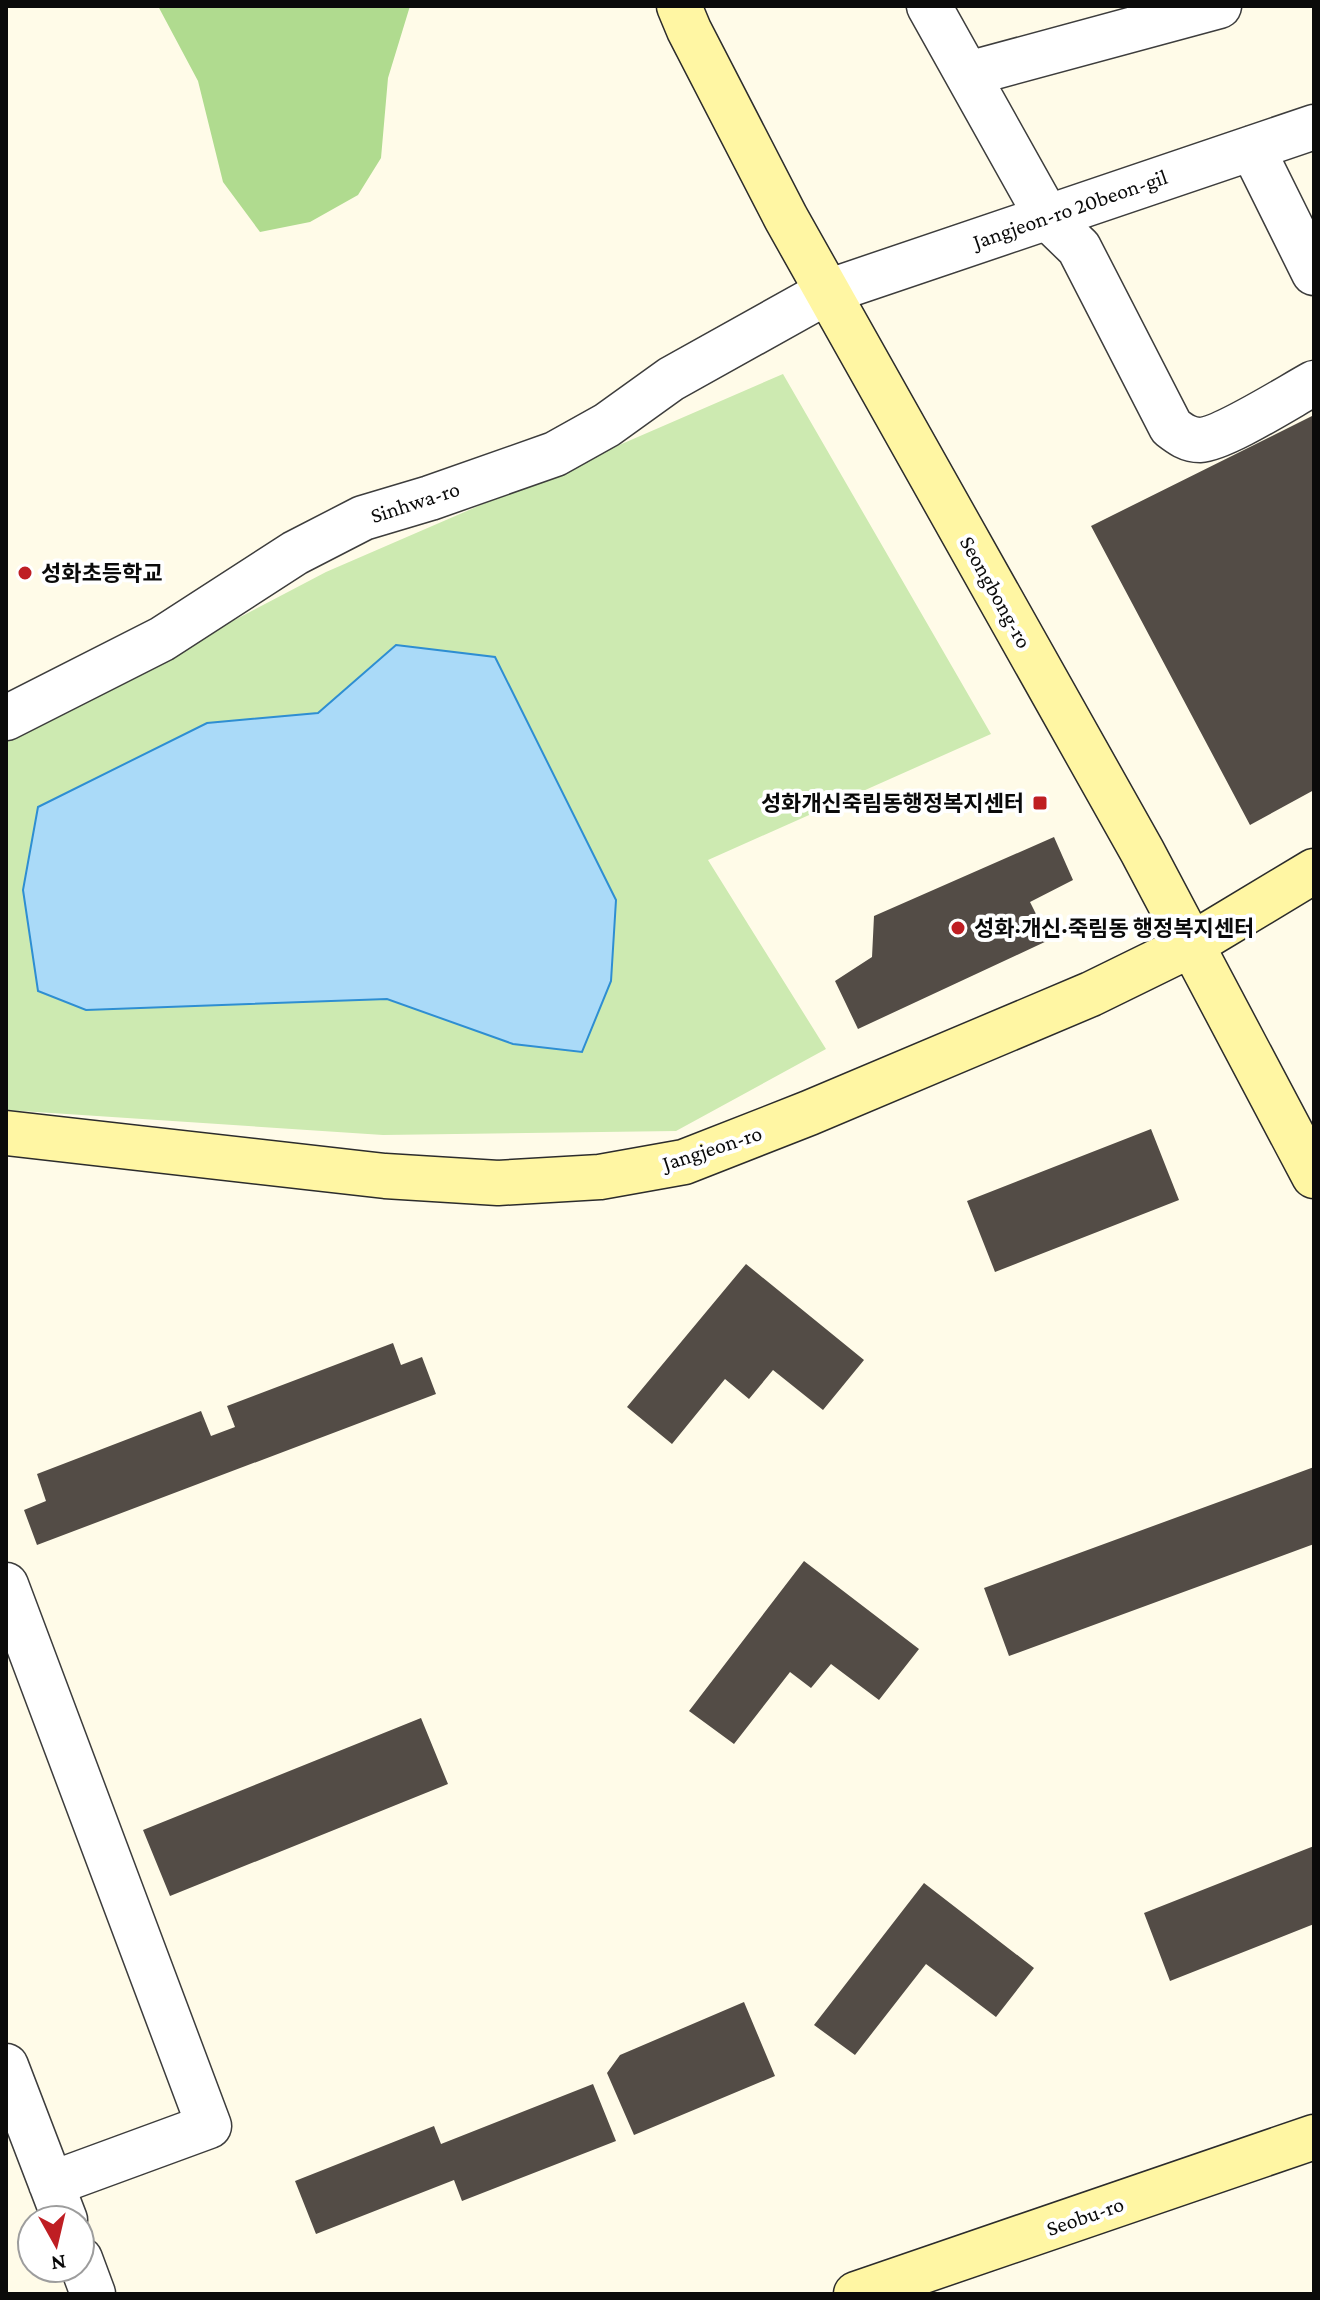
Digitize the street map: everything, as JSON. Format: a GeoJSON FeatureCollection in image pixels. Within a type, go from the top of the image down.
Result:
{"type":"FeatureCollection","features":[{"type":"Feature","properties":{"kind":"street","name":"Seongbong-ro"},"geometry":{"type":"LineString","coordinates":[[679,6],[827,292],[1134,838],[1314,1176]]}},
{"type":"Feature","properties":{"kind":"street"},"geometry":{"type":"LineString","coordinates":[[929,6],[1047,217],[1079,248],[1171,427],[1185,437],[1201,440],[1234,427],[1314,383]]}},
{"type":"Feature","properties":{"kind":"street"},"geometry":{"type":"LineString","coordinates":[[968,74],[1101,22],[1219,6]]}},
{"type":"Feature","properties":{"kind":"street","name":"Jangjeon-ro 20beon-gil"},"geometry":{"type":"LineString","coordinates":[[827,292],[1314,127]]}},
{"type":"Feature","properties":{"kind":"street"},"geometry":{"type":"LineString","coordinates":[[1252,148],[1314,273]]}},
{"type":"Feature","properties":{"kind":"street","name":"Sinhwa-ro"},"geometry":{"type":"LineString","coordinates":[[6,718],[162,639],[295,553],[363,518],[555,454],[607,425],[671,379],[827,292]]}},
{"type":"Feature","properties":{"kind":"street","name":"Jangjeon-ro"},"geometry":{"type":"LineString","coordinates":[[6,1133],[385,1176],[498,1183],[600,1177],[684,1162],[809,1113],[1091,994],[1191,945],[1314,871]]}},
{"type":"Feature","properties":{"kind":"street"},"geometry":{"type":"LineString","coordinates":[[6,1585],[209,2126],[58,2202],[6,2066]]}},
{"type":"Feature","properties":{"kind":"street","name":"Seobu-ro"},"geometry":{"type":"LineString","coordinates":[[856,2294],[1314,2137]]}},
{"type":"Feature","properties":{"kind":"green space"},"geometry":{"type":"Polygon","coordinates":[[[158,6],[410,6],[388,78],[381,158],[358,195],[310,222],[260,232],[223,182],[198,81],[158,6]]]}},
{"type":"Feature","properties":{"kind":"green space"},"geometry":{"type":"Polygon","coordinates":[[[783,374],[991,734],[708,860],[826,1049],[676,1131],[383,1135],[6,1110],[6,740],[326,572],[783,374]]]}},
{"type":"Feature","properties":{"kind":"water"},"geometry":{"type":"Polygon","coordinates":[[[396,645],[495,657],[616,900],[611,981],[582,1052],[513,1044],[387,999],[86,1010],[38,991],[23,890],[38,807],[207,723],[318,713],[396,645]]]}},
{"type":"Feature","properties":{"kind":"building"},"geometry":{"type":"Polygon","coordinates":[[[1314,415],[1314,790],[1250,825],[1091,526],[1314,415]]]}},
{"type":"Feature","properties":{"kind":"building","name":"성화·개신·죽림동 행정복지센터"},"geometry":{"type":"Polygon","coordinates":[[[1054,837],[1073,880],[1030,902],[1049,940],[858,1029],[835,981],[872,957],[874,916],[1054,837]]]}},
{"type":"Feature","properties":{"kind":"building"},"geometry":{"type":"Polygon","coordinates":[[[1151,1129],[1179,1200],[995,1272],[967,1201],[1151,1129]]]}},
{"type":"Feature","properties":{"kind":"building"},"geometry":{"type":"Polygon","coordinates":[[[746,1264],[864,1360],[823,1410],[773,1370],[749,1399],[725,1379],[672,1444],[627,1407],[746,1264]]]}},
{"type":"Feature","properties":{"kind":"building"},"geometry":{"type":"Polygon","coordinates":[[[393,1343],[401,1365],[422,1357],[436,1394],[37,1545],[24,1510],[46,1501],[37,1474],[201,1411],[211,1436],[235,1427],[227,1406],[393,1343]]]}},
{"type":"Feature","properties":{"kind":"building"},"geometry":{"type":"Polygon","coordinates":[[[1314,1467],[1314,1544],[1009,1656],[984,1588],[1314,1467]]]}},
{"type":"Feature","properties":{"kind":"building"},"geometry":{"type":"Polygon","coordinates":[[[804,1561],[919,1649],[879,1700],[831,1664],[811,1688],[790,1672],[734,1744],[689,1711],[804,1561]]]}},
{"type":"Feature","properties":{"kind":"building"},"geometry":{"type":"Polygon","coordinates":[[[421,1718],[448,1784],[170,1896],[143,1830],[421,1718]]]}},
{"type":"Feature","properties":{"kind":"building"},"geometry":{"type":"Polygon","coordinates":[[[1314,1846],[1314,1924],[1170,1981],[1144,1913],[1314,1846]]]}},
{"type":"Feature","properties":{"kind":"building"},"geometry":{"type":"Polygon","coordinates":[[[924,1883],[1034,1968],[996,2017],[926,1964],[855,2055],[814,2025],[924,1883]]]}},
{"type":"Feature","properties":{"kind":"building"},"geometry":{"type":"Polygon","coordinates":[[[744,2002],[775,2076],[634,2135],[607,2073],[620,2055],[744,2002]]]}},
{"type":"Feature","properties":{"kind":"building"},"geometry":{"type":"Polygon","coordinates":[[[593,2084],[616,2141],[462,2201],[454,2180],[316,2234],[295,2181],[434,2126],[441,2144],[593,2084]]]}},
{"type":"Feature","properties":{"kind":"place","name":"성화초등학교"},"geometry":{"type":"Point","coordinates":[25,573]}},
{"type":"Feature","properties":{"kind":"place","name":"성화개신죽림동행정복지센터"},"geometry":{"type":"Point","coordinates":[1040,803]}},
{"type":"Feature","properties":{"kind":"place","name":"성화·개신·죽림동 행정복지센터"},"geometry":{"type":"Point","coordinates":[958,928]}}]}
